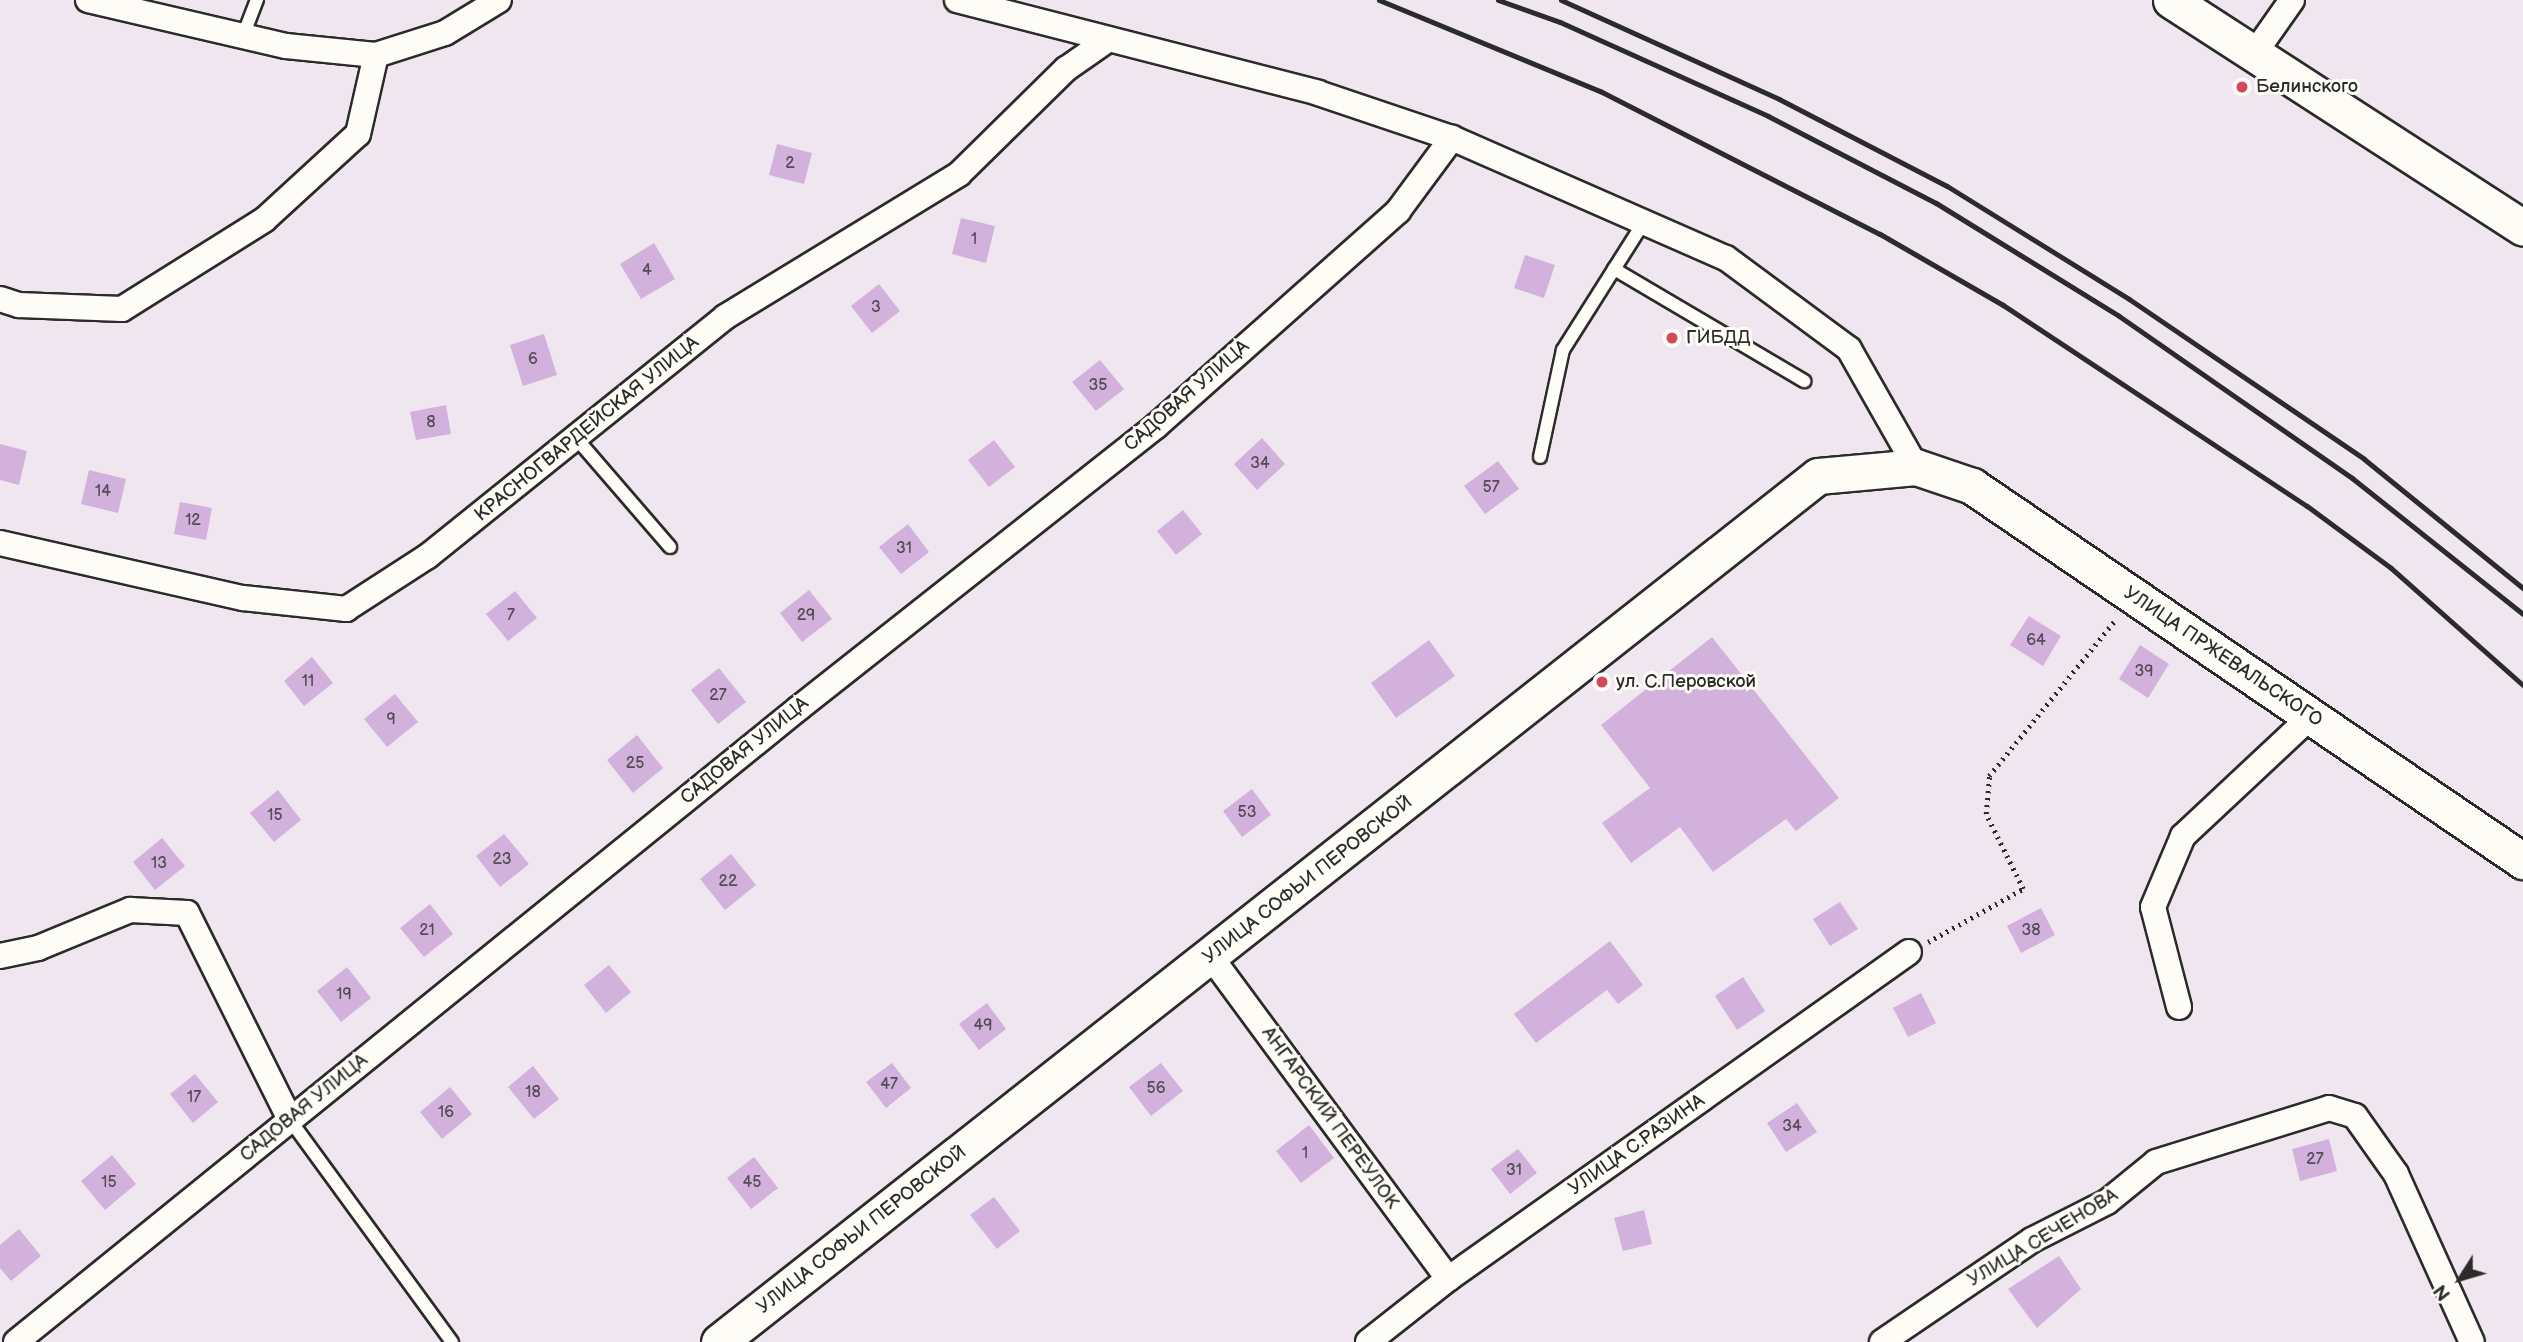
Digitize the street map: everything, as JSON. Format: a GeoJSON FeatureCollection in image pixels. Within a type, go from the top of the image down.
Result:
{"type":"FeatureCollection","features":[{"type":"Feature","properties":{"kind":"main road"},"geometry":{"type":"LineString","coordinates":[[2171,0],[2523,229]]}},
{"type":"Feature","properties":{"kind":"main road","name":"УЛИЦА ПРЖЕВАЛЬСКОГО"},"geometry":{"type":"LineString","coordinates":[[1916,467],[1972,486],[2523,861]]}},
{"type":"Feature","properties":{"kind":"main road","name":"УЛИЦА СОФЬИ ПЕРОВСКОЙ"},"geometry":{"type":"LineString","coordinates":[[719,1342],[1211,957],[1818,476],[1916,467]]}},
{"type":"Feature","properties":{"kind":"street"},"geometry":{"type":"LineString","coordinates":[[88,0],[286,46],[376,54],[444,33],[499,0]]}},
{"type":"Feature","properties":{"kind":"street"},"geometry":{"type":"LineString","coordinates":[[957,0],[1318,93],[1452,138],[1726,258],[1849,349],[1916,467]]}},
{"type":"Feature","properties":{"kind":"street"},"geometry":{"type":"LineString","coordinates":[[2254,54],[2292,0]]}},
{"type":"Feature","properties":{"kind":"street","name":"КРАСНОГВАРДЕЙСКАЯ УЛИЦА"},"geometry":{"type":"LineString","coordinates":[[0,543],[243,598],[346,609],[428,556],[725,317],[959,174],[1066,69],[1109,39]]}},
{"type":"Feature","properties":{"kind":"street"},"geometry":{"type":"LineString","coordinates":[[0,299],[19,305],[122,309],[264,220],[358,134],[376,54]]}},
{"type":"Feature","properties":{"kind":"street","name":"САДОВАЯ УЛИЦА"},"geometry":{"type":"LineString","coordinates":[[16,1342],[799,708],[1156,426],[1398,211],[1452,138]]}},
{"type":"Feature","properties":{"kind":"street"},"geometry":{"type":"LineString","coordinates":[[2179,1007],[2153,906],[2183,836],[2310,717]]}},
{"type":"Feature","properties":{"kind":"street"},"geometry":{"type":"LineString","coordinates":[[0,956],[38,948],[130,910],[187,914],[290,1120]]}},
{"type":"Feature","properties":{"kind":"street","name":"УЛИЦА С.РАЗИНА"},"geometry":{"type":"LineString","coordinates":[[1368,1342],[1448,1279],[1909,952]]}},
{"type":"Feature","properties":{"kind":"street","name":"АНГАРСКИЙ ПЕРЕУЛОК"},"geometry":{"type":"LineString","coordinates":[[1211,957],[1448,1279]]}},
{"type":"Feature","properties":{"kind":"street","name":"УЛИЦА СЕЧЕНОВА"},"geometry":{"type":"LineString","coordinates":[[1882,1342],[2032,1240],[2107,1202],[2156,1162],[2329,1108],[2355,1116],[2396,1174],[2472,1342]]}},
{"type":"Feature","properties":{"kind":"lane"},"geometry":{"type":"LineString","coordinates":[[243,36],[257,0]]}},
{"type":"Feature","properties":{"kind":"lane"},"geometry":{"type":"LineString","coordinates":[[1540,457],[1563,350],[1644,222]]}},
{"type":"Feature","properties":{"kind":"lane"},"geometry":{"type":"LineString","coordinates":[[1614,269],[1804,381]]}},
{"type":"Feature","properties":{"kind":"lane"},"geometry":{"type":"LineString","coordinates":[[576,438],[670,547]]}},
{"type":"Feature","properties":{"kind":"lane"},"geometry":{"type":"LineString","coordinates":[[290,1120],[452,1342]]}},
{"type":"Feature","properties":{"kind":"path"},"geometry":{"type":"LineString","coordinates":[[1909,952],[2023,889],[1986,814],[1989,776],[2134,596]]}},
{"type":"Feature","properties":{"kind":"building"},"geometry":{"type":"Polygon","coordinates":[[[777,144],[812,153],[804,184],[769,175],[777,144]]]}},
{"type":"Feature","properties":{"kind":"building"},"geometry":{"type":"Polygon","coordinates":[[[961,218],[995,226],[986,263],[952,254],[961,218]]]}},
{"type":"Feature","properties":{"kind":"building"},"geometry":{"type":"Polygon","coordinates":[[[654,243],[675,279],[641,299],[620,264],[654,243]]]}},
{"type":"Feature","properties":{"kind":"building"},"geometry":{"type":"Polygon","coordinates":[[[1525,255],[1555,265],[1544,298],[1514,288],[1525,255]]]}},
{"type":"Feature","properties":{"kind":"building"},"geometry":{"type":"Polygon","coordinates":[[[879,284],[900,311],[872,333],[851,306],[879,284]]]}},
{"type":"Feature","properties":{"kind":"building"},"geometry":{"type":"Polygon","coordinates":[[[544,334],[557,375],[523,386],[510,345],[544,334]]]}},
{"type":"Feature","properties":{"kind":"building"},"geometry":{"type":"Polygon","coordinates":[[[1100,360],[1124,389],[1096,411],[1072,382],[1100,360]]]}},
{"type":"Feature","properties":{"kind":"building"},"geometry":{"type":"Polygon","coordinates":[[[446,405],[451,434],[416,440],[410,412],[446,405]]]}},
{"type":"Feature","properties":{"kind":"building"},"geometry":{"type":"Polygon","coordinates":[[[1262,438],[1285,464],[1257,490],[1234,464],[1262,438]]]}},
{"type":"Feature","properties":{"kind":"building"},"geometry":{"type":"Polygon","coordinates":[[[994,440],[1015,467],[989,487],[968,460],[994,440]]]}},
{"type":"Feature","properties":{"kind":"building"},"geometry":{"type":"Polygon","coordinates":[[[0,444],[27,451],[19,485],[0,480],[0,444]]]}},
{"type":"Feature","properties":{"kind":"building"},"geometry":{"type":"Polygon","coordinates":[[[1498,461],[1519,489],[1485,514],[1464,486],[1498,461]]]}},
{"type":"Feature","properties":{"kind":"building"},"geometry":{"type":"Polygon","coordinates":[[[89,470],[126,479],[118,513],[81,504],[89,470]]]}},
{"type":"Feature","properties":{"kind":"building"},"geometry":{"type":"Polygon","coordinates":[[[180,502],[212,508],[206,540],[174,534],[180,502]]]}},
{"type":"Feature","properties":{"kind":"building"},"geometry":{"type":"Polygon","coordinates":[[[1183,510],[1202,534],[1176,555],[1157,531],[1183,510]]]}},
{"type":"Feature","properties":{"kind":"building"},"geometry":{"type":"Polygon","coordinates":[[[908,524],[929,552],[901,574],[879,547],[908,524]]]}},
{"type":"Feature","properties":{"kind":"building"},"geometry":{"type":"Polygon","coordinates":[[[809,590],[832,619],[802,642],[780,613],[809,590]]]}},
{"type":"Feature","properties":{"kind":"building"},"geometry":{"type":"Polygon","coordinates":[[[515,591],[537,618],[508,641],[486,614],[515,591]]]}},
{"type":"Feature","properties":{"kind":"building"},"geometry":{"type":"Polygon","coordinates":[[[2029,616],[2061,636],[2043,666],[2010,645],[2029,616]]]}},
{"type":"Feature","properties":{"kind":"building"},"geometry":{"type":"Polygon","coordinates":[[[1712,637],[1839,798],[1796,831],[1786,819],[1713,872],[1680,827],[1631,863],[1602,823],[1650,788],[1601,725],[1712,637]]]}},
{"type":"Feature","properties":{"kind":"building"},"geometry":{"type":"Polygon","coordinates":[[[1429,640],[1455,676],[1396,718],[1371,683],[1429,640]]]}},
{"type":"Feature","properties":{"kind":"building"},"geometry":{"type":"Polygon","coordinates":[[[2140,645],[2169,664],[2148,698],[2119,679],[2140,645]]]}},
{"type":"Feature","properties":{"kind":"building"},"geometry":{"type":"Polygon","coordinates":[[[312,657],[333,683],[304,706],[284,681],[312,657]]]}},
{"type":"Feature","properties":{"kind":"building"},"geometry":{"type":"Polygon","coordinates":[[[719,668],[746,702],[718,724],[691,690],[719,668]]]}},
{"type":"Feature","properties":{"kind":"building"},"geometry":{"type":"Polygon","coordinates":[[[395,694],[418,722],[387,747],[364,719],[395,694]]]}},
{"type":"Feature","properties":{"kind":"building"},"geometry":{"type":"Polygon","coordinates":[[[637,735],[663,768],[633,793],[607,760],[637,735]]]}},
{"type":"Feature","properties":{"kind":"building"},"geometry":{"type":"Polygon","coordinates":[[[1252,789],[1271,815],[1242,837],[1223,811],[1252,789]]]}},
{"type":"Feature","properties":{"kind":"building"},"geometry":{"type":"Polygon","coordinates":[[[278,790],[301,820],[274,842],[250,813],[278,790]]]}},
{"type":"Feature","properties":{"kind":"building"},"geometry":{"type":"Polygon","coordinates":[[[504,834],[529,864],[500,887],[476,856],[504,834]]]}},
{"type":"Feature","properties":{"kind":"building"},"geometry":{"type":"Polygon","coordinates":[[[162,838],[185,866],[155,890],[133,862],[162,838]]]}},
{"type":"Feature","properties":{"kind":"building"},"geometry":{"type":"Polygon","coordinates":[[[731,854],[756,885],[725,910],[700,879],[731,854]]]}},
{"type":"Feature","properties":{"kind":"building"},"geometry":{"type":"Polygon","coordinates":[[[1840,902],[1858,929],[1830,946],[1813,919],[1840,902]]]}},
{"type":"Feature","properties":{"kind":"building"},"geometry":{"type":"Polygon","coordinates":[[[430,904],[453,934],[424,957],[400,928],[430,904]]]}},
{"type":"Feature","properties":{"kind":"building"},"geometry":{"type":"Polygon","coordinates":[[[2041,908],[2055,935],[2021,953],[2007,926],[2041,908]]]}},
{"type":"Feature","properties":{"kind":"building"},"geometry":{"type":"Polygon","coordinates":[[[1610,941],[1643,985],[1618,1004],[1607,990],[1536,1043],[1514,1014],[1610,941]]]}},
{"type":"Feature","properties":{"kind":"building"},"geometry":{"type":"Polygon","coordinates":[[[609,965],[631,992],[606,1013],[584,985],[609,965]]]}},
{"type":"Feature","properties":{"kind":"building"},"geometry":{"type":"Polygon","coordinates":[[[347,967],[371,998],[341,1022],[317,991],[347,967]]]}},
{"type":"Feature","properties":{"kind":"building"},"geometry":{"type":"Polygon","coordinates":[[[1743,977],[1765,1011],[1737,1030],[1715,996],[1743,977]]]}},
{"type":"Feature","properties":{"kind":"building"},"geometry":{"type":"Polygon","coordinates":[[[1921,993],[1936,1023],[1908,1037],[1893,1008],[1921,993]]]}},
{"type":"Feature","properties":{"kind":"building"},"geometry":{"type":"Polygon","coordinates":[[[987,1003],[1006,1029],[979,1050],[959,1024],[987,1003]]]}},
{"type":"Feature","properties":{"kind":"building"},"geometry":{"type":"Polygon","coordinates":[[[892,1063],[911,1088],[886,1108],[866,1082],[892,1063]]]}},
{"type":"Feature","properties":{"kind":"building"},"geometry":{"type":"Polygon","coordinates":[[[1161,1063],[1183,1091],[1151,1116],[1129,1087],[1161,1063]]]}},
{"type":"Feature","properties":{"kind":"building"},"geometry":{"type":"Polygon","coordinates":[[[533,1066],[559,1099],[534,1119],[508,1087],[533,1066]]]}},
{"type":"Feature","properties":{"kind":"building"},"geometry":{"type":"Polygon","coordinates":[[[195,1074],[218,1102],[193,1123],[170,1094],[195,1074]]]}},
{"type":"Feature","properties":{"kind":"building"},"geometry":{"type":"Polygon","coordinates":[[[450,1087],[472,1114],[442,1139],[420,1112],[450,1087]]]}},
{"type":"Feature","properties":{"kind":"building"},"geometry":{"type":"Polygon","coordinates":[[[1797,1103],[1817,1132],[1786,1152],[1767,1123],[1797,1103]]]}},
{"type":"Feature","properties":{"kind":"building"},"geometry":{"type":"Polygon","coordinates":[[[1309,1125],[1334,1158],[1301,1183],[1276,1151],[1309,1125]]]}},
{"type":"Feature","properties":{"kind":"building"},"geometry":{"type":"Polygon","coordinates":[[[2329,1139],[2337,1171],[2300,1181],[2292,1149],[2329,1139]]]}},
{"type":"Feature","properties":{"kind":"building"},"geometry":{"type":"Polygon","coordinates":[[[1518,1149],[1537,1173],[1510,1194],[1491,1169],[1518,1149]]]}},
{"type":"Feature","properties":{"kind":"building"},"geometry":{"type":"Polygon","coordinates":[[[112,1155],[136,1184],[105,1210],[81,1181],[112,1155]]]}},
{"type":"Feature","properties":{"kind":"building"},"geometry":{"type":"Polygon","coordinates":[[[754,1157],[778,1188],[751,1209],[727,1178],[754,1157]]]}},
{"type":"Feature","properties":{"kind":"building"},"geometry":{"type":"Polygon","coordinates":[[[994,1197],[1020,1231],[997,1249],[970,1215],[994,1197]]]}},
{"type":"Feature","properties":{"kind":"building"},"geometry":{"type":"Polygon","coordinates":[[[1644,1210],[1652,1244],[1623,1251],[1614,1218],[1644,1210]]]}},
{"type":"Feature","properties":{"kind":"building"},"geometry":{"type":"Polygon","coordinates":[[[19,1229],[41,1256],[11,1281],[0,1268],[0,1245],[19,1229]]]}},
{"type":"Feature","properties":{"kind":"building"},"geometry":{"type":"Polygon","coordinates":[[[2059,1256],[2081,1289],[2037,1328],[2008,1289],[2059,1256]]]}},
{"type":"Feature","properties":{"kind":"railway"},"geometry":{"type":"LineString","coordinates":[[1379,0],[1600,91],[1880,234],[2003,305],[2307,506],[2391,568],[2523,685]]}},
{"type":"Feature","properties":{"kind":"railway"},"geometry":{"type":"LineString","coordinates":[[1498,0],[1560,22],[1768,116],[1936,203],[2119,316],[2352,478],[2523,614]]}},
{"type":"Feature","properties":{"kind":"railway"},"geometry":{"type":"LineString","coordinates":[[1561,0],[1779,99],[1947,186],[2129,299],[2364,459],[2523,588]]}},
{"type":"Feature","properties":{"kind":"place","name":"Белинского"},"geometry":{"type":"Point","coordinates":[2242,87]}},
{"type":"Feature","properties":{"kind":"place","name":"ГИБДД"},"geometry":{"type":"Point","coordinates":[1672,338]}},
{"type":"Feature","properties":{"kind":"place","name":"ул. С.Перовской"},"geometry":{"type":"Point","coordinates":[1602,682]}}]}
